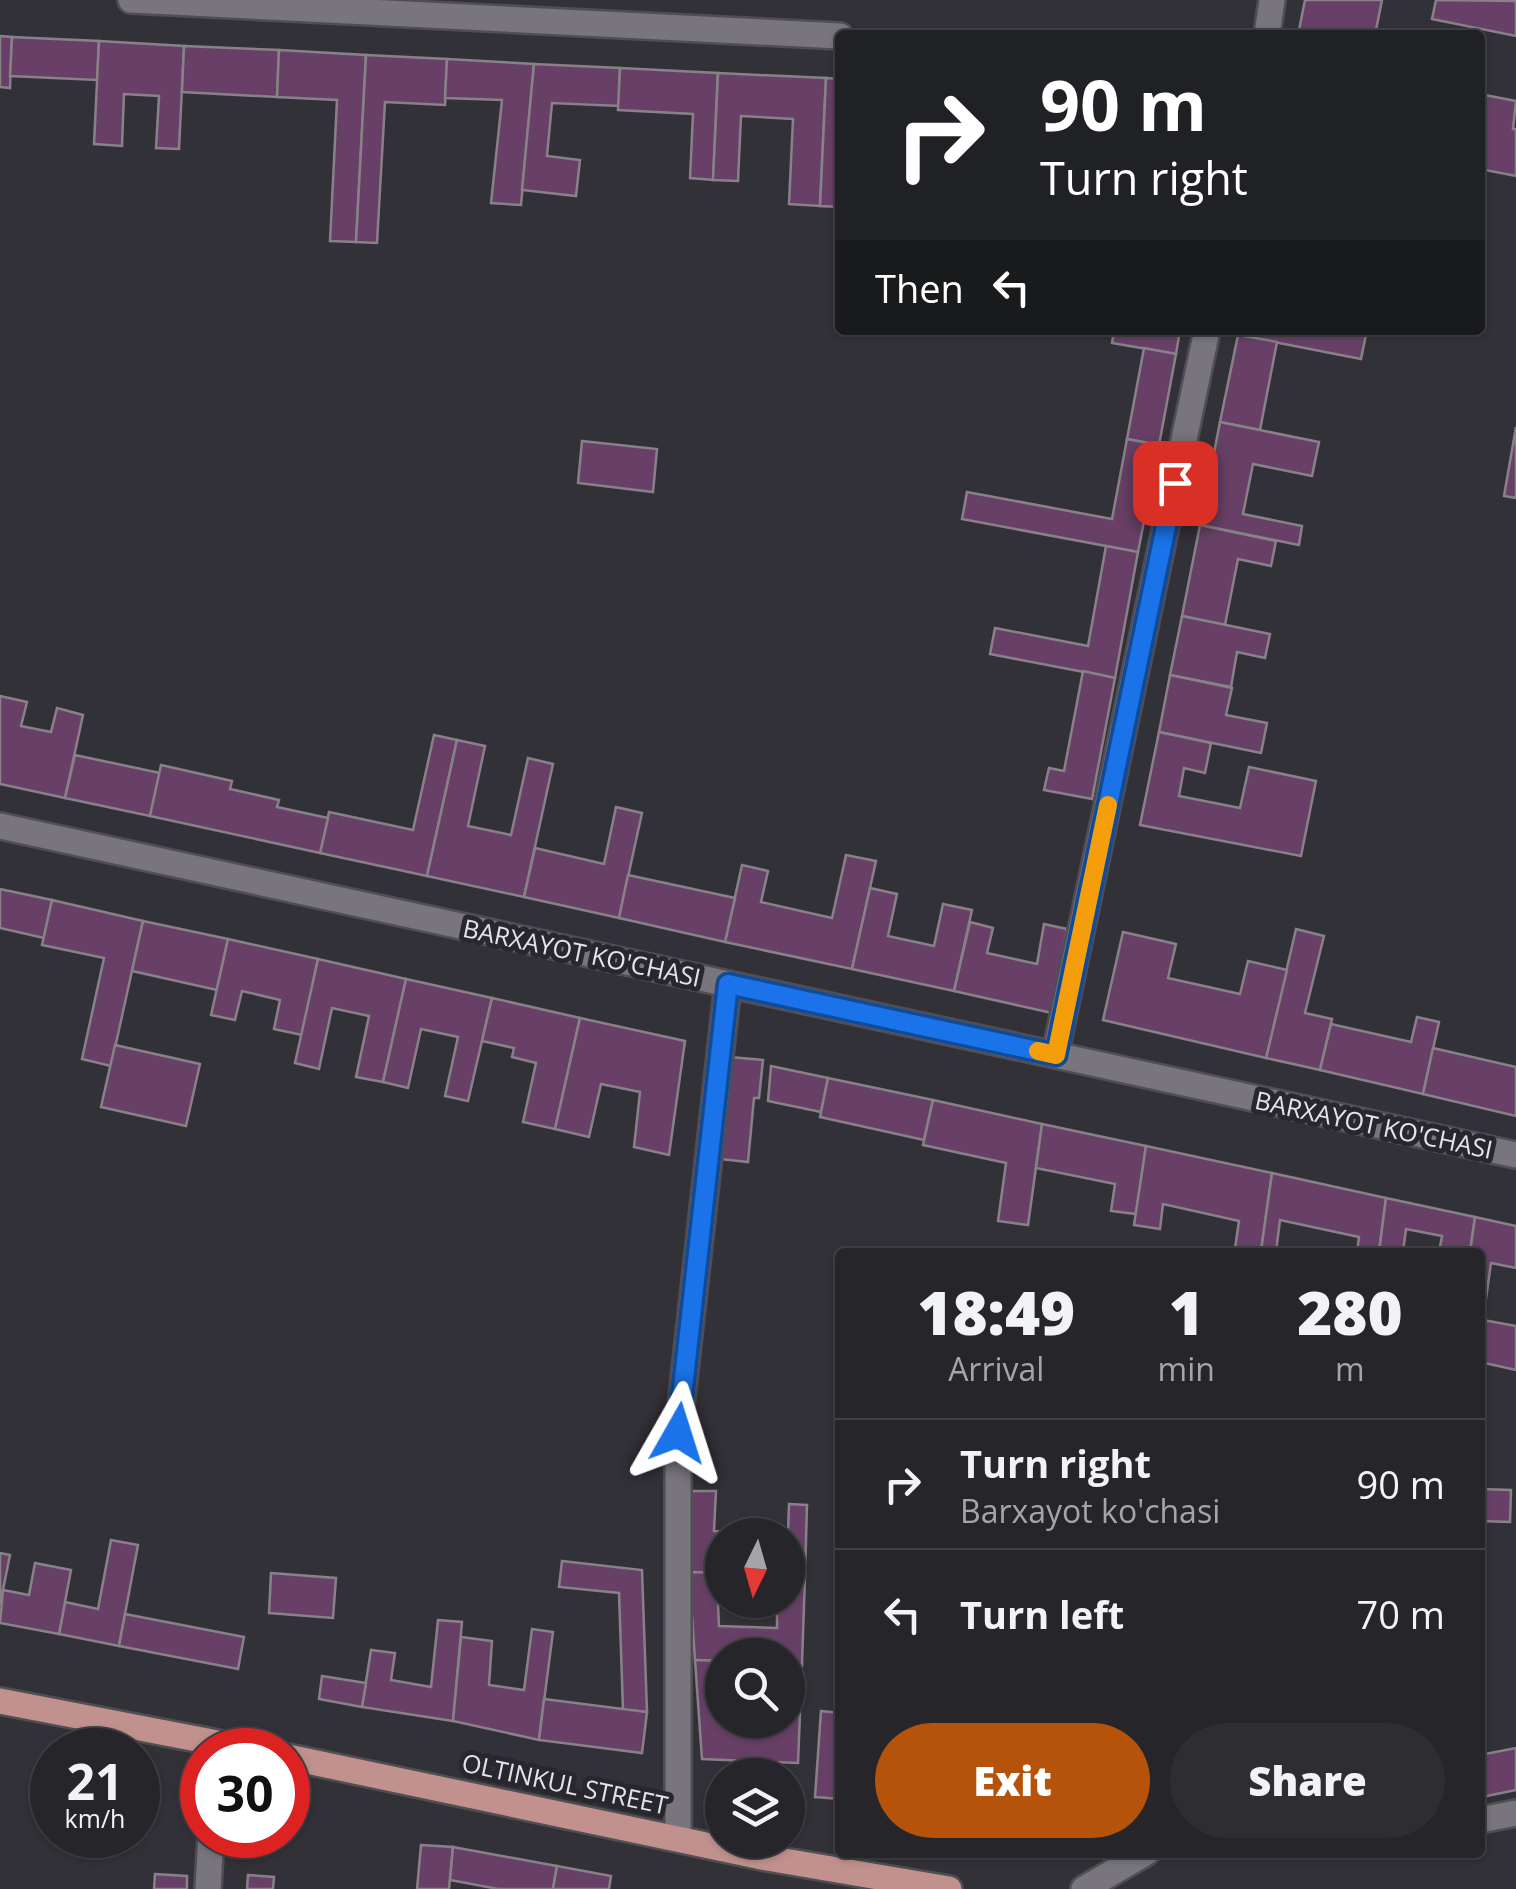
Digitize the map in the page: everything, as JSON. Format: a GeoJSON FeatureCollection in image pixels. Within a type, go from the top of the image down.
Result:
{"type":"FeatureCollection","features":[{"type":"Feature","properties":{"kind":"main road"},"geometry":{"type":"LineString","coordinates":[[0,1701],[180,1738]]}},
{"type":"Feature","properties":{"kind":"main road","name":"OLTINKUL STREET"},"geometry":{"type":"LineString","coordinates":[[310,1762],[768,1858],[949,1889]]}},
{"type":"Feature","properties":{"kind":"street"},"geometry":{"type":"LineString","coordinates":[[131,0],[835,36]]}},
{"type":"Feature","properties":{"kind":"street"},"geometry":{"type":"LineString","coordinates":[[1269,30],[1272,0]]}},
{"type":"Feature","properties":{"kind":"street"},"geometry":{"type":"LineString","coordinates":[[1056,1055],[1206,335]]}},
{"type":"Feature","properties":{"kind":"street","name":"BARXAYOT KO'CHASI"},"geometry":{"type":"LineString","coordinates":[[0,826],[1516,1155]]}},
{"type":"Feature","properties":{"kind":"street"},"geometry":{"type":"LineString","coordinates":[[678,1837],[678,1433],[728,984]]}},
{"type":"Feature","properties":{"kind":"street"},"geometry":{"type":"LineString","coordinates":[[1485,1819],[1516,1813]]}},
{"type":"Feature","properties":{"kind":"street"},"geometry":{"type":"LineString","coordinates":[[208,1889],[210,1858]]}},
{"type":"Feature","properties":{"kind":"street"},"geometry":{"type":"LineString","coordinates":[[1084,1889],[1137,1858]]}},
{"type":"Feature","properties":{"kind":"building"},"geometry":{"type":"Polygon","coordinates":[[[1305,0],[1382,0],[1376,30],[1299,30],[1305,0]]]}},
{"type":"Feature","properties":{"kind":"building"},"geometry":{"type":"Polygon","coordinates":[[[1436,0],[1516,1],[1516,36],[1432,19],[1436,0]]]}},
{"type":"Feature","properties":{"kind":"building"},"geometry":{"type":"Polygon","coordinates":[[[0,36],[12,37],[10,88],[0,87],[0,36]]]}},
{"type":"Feature","properties":{"kind":"building"},"geometry":{"type":"Polygon","coordinates":[[[12,37],[99,41],[97,80],[10,76],[12,37]]]}},
{"type":"Feature","properties":{"kind":"building"},"geometry":{"type":"Polygon","coordinates":[[[99,41],[184,46],[179,149],[156,148],[159,96],[124,94],[122,146],[94,144],[99,41]]]}},
{"type":"Feature","properties":{"kind":"building"},"geometry":{"type":"Polygon","coordinates":[[[184,46],[279,50],[277,97],[182,92],[184,46]]]}},
{"type":"Feature","properties":{"kind":"building"},"geometry":{"type":"Polygon","coordinates":[[[279,50],[366,55],[356,242],[330,241],[337,100],[277,97],[279,50]]]}},
{"type":"Feature","properties":{"kind":"building"},"geometry":{"type":"Polygon","coordinates":[[[366,55],[447,59],[445,105],[385,102],[377,243],[356,242],[366,55]]]}},
{"type":"Feature","properties":{"kind":"building"},"geometry":{"type":"Polygon","coordinates":[[[447,59],[534,64],[521,205],[491,203],[502,100],[445,98],[447,59]]]}},
{"type":"Feature","properties":{"kind":"building"},"geometry":{"type":"Polygon","coordinates":[[[534,64],[620,68],[619,106],[552,103],[547,156],[580,160],[576,196],[522,190],[534,64]]]}},
{"type":"Feature","properties":{"kind":"building"},"geometry":{"type":"Polygon","coordinates":[[[620,68],[718,73],[713,180],[690,178],[693,114],[618,110],[620,68]]]}},
{"type":"Feature","properties":{"kind":"building"},"geometry":{"type":"Polygon","coordinates":[[[718,73],[826,78],[820,206],[789,204],[793,119],[741,116],[738,181],[713,180],[718,73]]]}},
{"type":"Feature","properties":{"kind":"building"},"geometry":{"type":"Polygon","coordinates":[[[826,78],[835,79],[835,207],[820,206],[826,78]]]}},
{"type":"Feature","properties":{"kind":"building"},"geometry":{"type":"Polygon","coordinates":[[[1485,95],[1516,101],[1516,176],[1485,170],[1485,95]]]}},
{"type":"Feature","properties":{"kind":"building"},"geometry":{"type":"Polygon","coordinates":[[[1113,335],[1179,335],[1176,354],[1112,343],[1113,335]]]}},
{"type":"Feature","properties":{"kind":"building"},"geometry":{"type":"Polygon","coordinates":[[[1238,335],[1366,335],[1361,359],[1238,335]]]}},
{"type":"Feature","properties":{"kind":"building"},"geometry":{"type":"Polygon","coordinates":[[[1238,335],[1277,342],[1260,430],[1220,422],[1238,335]]]}},
{"type":"Feature","properties":{"kind":"building"},"geometry":{"type":"Polygon","coordinates":[[[1144,348],[1176,354],[1159,445],[1127,439],[1144,348]]]}},
{"type":"Feature","properties":{"kind":"building"},"geometry":{"type":"Polygon","coordinates":[[[1220,422],[1319,442],[1312,476],[1253,464],[1243,514],[1302,526],[1299,545],[1200,525],[1220,422]]]}},
{"type":"Feature","properties":{"kind":"building"},"geometry":{"type":"Polygon","coordinates":[[[1516,427],[1516,498],[1504,496],[1516,427]]]}},
{"type":"Feature","properties":{"kind":"building"},"geometry":{"type":"Polygon","coordinates":[[[1127,439],[1159,445],[1138,552],[962,519],[967,492],[1112,519],[1127,439]]]}},
{"type":"Feature","properties":{"kind":"building"},"geometry":{"type":"Polygon","coordinates":[[[582,441],[657,449],[653,492],[578,483],[582,441]]]}},
{"type":"Feature","properties":{"kind":"building"},"geometry":{"type":"Polygon","coordinates":[[[1200,525],[1276,541],[1271,566],[1238,559],[1225,625],[1182,616],[1200,525]]]}},
{"type":"Feature","properties":{"kind":"building"},"geometry":{"type":"Polygon","coordinates":[[[1106,546],[1138,552],[1115,678],[990,654],[995,628],[1088,646],[1106,546]]]}},
{"type":"Feature","properties":{"kind":"building"},"geometry":{"type":"Polygon","coordinates":[[[1182,616],[1270,634],[1265,658],[1237,652],[1231,687],[1170,675],[1182,616]]]}},
{"type":"Feature","properties":{"kind":"building"},"geometry":{"type":"Polygon","coordinates":[[[1083,671],[1115,678],[1092,799],[1044,790],[1049,768],[1064,771],[1083,671]]]}},
{"type":"Feature","properties":{"kind":"building"},"geometry":{"type":"Polygon","coordinates":[[[1170,675],[1232,688],[1226,715],[1267,723],[1261,753],[1159,732],[1170,675]]]}},
{"type":"Feature","properties":{"kind":"building"},"geometry":{"type":"Polygon","coordinates":[[[0,696],[27,702],[21,726],[51,732],[57,708],[83,715],[65,798],[0,784],[0,696]]]}},
{"type":"Feature","properties":{"kind":"building"},"geometry":{"type":"Polygon","coordinates":[[[1159,732],[1211,743],[1205,773],[1184,768],[1179,796],[1240,808],[1249,767],[1316,781],[1301,856],[1140,825],[1159,732]]]}},
{"type":"Feature","properties":{"kind":"building"},"geometry":{"type":"Polygon","coordinates":[[[434,735],[457,740],[427,876],[320,853],[329,812],[413,830],[434,735]]]}},
{"type":"Feature","properties":{"kind":"building"},"geometry":{"type":"Polygon","coordinates":[[[457,740],[485,746],[468,826],[511,835],[528,758],[553,764],[524,897],[427,876],[457,740]]]}},
{"type":"Feature","properties":{"kind":"building"},"geometry":{"type":"Polygon","coordinates":[[[75,755],[160,773],[150,816],[65,798],[75,755]]]}},
{"type":"Feature","properties":{"kind":"building"},"geometry":{"type":"Polygon","coordinates":[[[161,765],[232,781],[230,789],[279,800],[277,807],[328,818],[320,853],[150,816],[161,765]]]}},
{"type":"Feature","properties":{"kind":"building"},"geometry":{"type":"Polygon","coordinates":[[[616,807],[642,813],[619,918],[524,897],[535,848],[604,864],[616,807]]]}},
{"type":"Feature","properties":{"kind":"building"},"geometry":{"type":"Polygon","coordinates":[[[846,855],[876,861],[852,969],[725,942],[742,865],[768,871],[761,902],[832,918],[846,855]]]}},
{"type":"Feature","properties":{"kind":"building"},"geometry":{"type":"Polygon","coordinates":[[[628,875],[735,898],[725,942],[619,918],[628,875]]]}},
{"type":"Feature","properties":{"kind":"building"},"geometry":{"type":"Polygon","coordinates":[[[870,888],[897,894],[888,936],[934,946],[943,904],[972,910],[954,991],[852,969],[870,888]]]}},
{"type":"Feature","properties":{"kind":"building"},"geometry":{"type":"Polygon","coordinates":[[[0,889],[52,900],[44,938],[0,928],[0,889]]]}},
{"type":"Feature","properties":{"kind":"building"},"geometry":{"type":"Polygon","coordinates":[[[52,900],[143,921],[111,1066],[82,1059],[104,958],[42,945],[52,900]]]}},
{"type":"Feature","properties":{"kind":"building"},"geometry":{"type":"Polygon","coordinates":[[[143,921],[228,939],[217,990],[132,971],[143,921]]]}},
{"type":"Feature","properties":{"kind":"building"},"geometry":{"type":"Polygon","coordinates":[[[970,922],[993,928],[987,953],[1037,964],[1044,924],[1067,929],[1052,1013],[954,991],[970,922]]]}},
{"type":"Feature","properties":{"kind":"building"},"geometry":{"type":"Polygon","coordinates":[[[1296,929],[1324,936],[1305,1013],[1332,1019],[1320,1070],[1266,1058],[1296,929]]]}},
{"type":"Feature","properties":{"kind":"building"},"geometry":{"type":"Polygon","coordinates":[[[1123,932],[1176,944],[1168,978],[1240,994],[1248,961],[1287,970],[1266,1058],[1103,1020],[1123,932]]]}},
{"type":"Feature","properties":{"kind":"building"},"geometry":{"type":"Polygon","coordinates":[[[228,939],[318,959],[302,1035],[274,1029],[280,1000],[242,991],[235,1020],[211,1015],[228,939]]]}},
{"type":"Feature","properties":{"kind":"building"},"geometry":{"type":"Polygon","coordinates":[[[318,959],[406,979],[383,1082],[356,1077],[369,1016],[332,1008],[319,1069],[295,1063],[318,959]]]}},
{"type":"Feature","properties":{"kind":"building"},"geometry":{"type":"Polygon","coordinates":[[[406,979],[492,998],[468,1101],[445,1096],[458,1037],[421,1029],[408,1088],[383,1082],[406,979]]]}},
{"type":"Feature","properties":{"kind":"building"},"geometry":{"type":"Polygon","coordinates":[[[492,998],[580,1018],[555,1129],[523,1122],[536,1063],[512,1057],[514,1048],[482,1041],[492,998]]]}},
{"type":"Feature","properties":{"kind":"building"},"geometry":{"type":"Polygon","coordinates":[[[1417,1017],[1439,1022],[1423,1094],[1320,1070],[1331,1024],[1411,1042],[1417,1017]]]}},
{"type":"Feature","properties":{"kind":"building"},"geometry":{"type":"Polygon","coordinates":[[[580,1018],[685,1041],[669,1155],[634,1147],[640,1092],[601,1084],[589,1137],[555,1129],[580,1018]]]}},
{"type":"Feature","properties":{"kind":"building"},"geometry":{"type":"Polygon","coordinates":[[[115,1045],[200,1064],[186,1126],[101,1107],[115,1045]]]}},
{"type":"Feature","properties":{"kind":"building"},"geometry":{"type":"Polygon","coordinates":[[[1433,1048],[1516,1067],[1516,1116],[1423,1094],[1433,1048]]]}},
{"type":"Feature","properties":{"kind":"building"},"geometry":{"type":"Polygon","coordinates":[[[730,1057],[763,1060],[759,1098],[754,1098],[748,1162],[720,1159],[730,1057]]]}},
{"type":"Feature","properties":{"kind":"building"},"geometry":{"type":"Polygon","coordinates":[[[771,1066],[828,1078],[821,1112],[768,1101],[771,1066]]]}},
{"type":"Feature","properties":{"kind":"building"},"geometry":{"type":"Polygon","coordinates":[[[828,1078],[933,1100],[924,1140],[820,1117],[828,1078]]]}},
{"type":"Feature","properties":{"kind":"building"},"geometry":{"type":"Polygon","coordinates":[[[933,1100],[1042,1124],[1028,1225],[998,1221],[1006,1163],[923,1145],[933,1100]]]}},
{"type":"Feature","properties":{"kind":"building"},"geometry":{"type":"Polygon","coordinates":[[[1042,1124],[1146,1146],[1136,1214],[1111,1211],[1115,1184],[1036,1168],[1042,1124]]]}},
{"type":"Feature","properties":{"kind":"building"},"geometry":{"type":"Polygon","coordinates":[[[1146,1146],[1272,1173],[1261,1248],[1235,1248],[1239,1221],[1163,1204],[1160,1229],[1134,1225],[1146,1146]]]}},
{"type":"Feature","properties":{"kind":"building"},"geometry":{"type":"Polygon","coordinates":[[[1272,1173],[1386,1198],[1380,1248],[1358,1248],[1359,1237],[1280,1220],[1276,1248],[1261,1248],[1272,1173]]]}},
{"type":"Feature","properties":{"kind":"building"},"geometry":{"type":"Polygon","coordinates":[[[1386,1198],[1475,1217],[1471,1248],[1440,1248],[1442,1236],[1406,1229],[1404,1248],[1380,1248],[1386,1198]]]}},
{"type":"Feature","properties":{"kind":"building"},"geometry":{"type":"Polygon","coordinates":[[[1475,1217],[1516,1226],[1516,1268],[1491,1263],[1485,1306],[1485,1248],[1471,1248],[1475,1217]]]}},
{"type":"Feature","properties":{"kind":"building"},"geometry":{"type":"Polygon","coordinates":[[[1485,1320],[1516,1326],[1516,1370],[1485,1363],[1485,1320]]]}},
{"type":"Feature","properties":{"kind":"building"},"geometry":{"type":"Polygon","coordinates":[[[1485,1489],[1511,1490],[1510,1522],[1485,1521],[1485,1489]]]}},
{"type":"Feature","properties":{"kind":"building"},"geometry":{"type":"Polygon","coordinates":[[[692,1491],[716,1491],[715,1518],[705,1518],[705,1572],[689,1572],[692,1491]]]}},
{"type":"Feature","properties":{"kind":"building"},"geometry":{"type":"Polygon","coordinates":[[[789,1504],[807,1505],[805,1576],[805,1518],[789,1518],[789,1504]]]}},
{"type":"Feature","properties":{"kind":"building"},"geometry":{"type":"Polygon","coordinates":[[[111,1540],[138,1545],[119,1646],[59,1634],[65,1602],[98,1609],[111,1540]]]}},
{"type":"Feature","properties":{"kind":"building"},"geometry":{"type":"Polygon","coordinates":[[[0,1553],[10,1555],[0,1605],[0,1553]]]}},
{"type":"Feature","properties":{"kind":"building"},"geometry":{"type":"Polygon","coordinates":[[[562,1561],[642,1570],[647,1712],[623,1710],[619,1593],[559,1587],[562,1561]]]}},
{"type":"Feature","properties":{"kind":"building"},"geometry":{"type":"Polygon","coordinates":[[[35,1563],[71,1570],[59,1634],[0,1623],[3,1590],[29,1595],[35,1563]]]}},
{"type":"Feature","properties":{"kind":"building"},"geometry":{"type":"Polygon","coordinates":[[[689,1572],[705,1572],[705,1618],[719,1618],[719,1626],[777,1628],[777,1618],[804,1618],[803,1638],[705,1638],[705,1660],[695,1660],[689,1572]]]}},
{"type":"Feature","properties":{"kind":"building"},"geometry":{"type":"Polygon","coordinates":[[[271,1573],[336,1578],[333,1618],[269,1613],[271,1573]]]}},
{"type":"Feature","properties":{"kind":"building"},"geometry":{"type":"Polygon","coordinates":[[[125,1614],[244,1637],[238,1669],[119,1646],[125,1614]]]}},
{"type":"Feature","properties":{"kind":"building"},"geometry":{"type":"Polygon","coordinates":[[[438,1620],[462,1622],[453,1721],[362,1707],[371,1650],[395,1653],[391,1680],[431,1687],[438,1620]]]}},
{"type":"Feature","properties":{"kind":"building"},"geometry":{"type":"Polygon","coordinates":[[[532,1629],[553,1632],[539,1740],[453,1721],[461,1637],[492,1641],[489,1685],[524,1690],[532,1629]]]}},
{"type":"Feature","properties":{"kind":"building"},"geometry":{"type":"Polygon","coordinates":[[[695,1660],[705,1660],[705,1738],[799,1738],[798,1758],[702,1759],[695,1660]]]}},
{"type":"Feature","properties":{"kind":"building"},"geometry":{"type":"Polygon","coordinates":[[[322,1676],[366,1683],[362,1707],[319,1699],[322,1676]]]}},
{"type":"Feature","properties":{"kind":"building"},"geometry":{"type":"Polygon","coordinates":[[[544,1699],[647,1712],[642,1753],[539,1740],[544,1699]]]}},
{"type":"Feature","properties":{"kind":"building"},"geometry":{"type":"Polygon","coordinates":[[[821,1711],[835,1712],[835,1799],[815,1797],[821,1711]]]}},
{"type":"Feature","properties":{"kind":"building"},"geometry":{"type":"Polygon","coordinates":[[[1516,1748],[1516,1790],[1485,1796],[1485,1754],[1516,1748]]]}},
{"type":"Feature","properties":{"kind":"building"},"geometry":{"type":"Polygon","coordinates":[[[421,1845],[453,1847],[449,1889],[417,1889],[421,1845]]]}},
{"type":"Feature","properties":{"kind":"building"},"geometry":{"type":"Polygon","coordinates":[[[453,1847],[557,1866],[553,1889],[498,1889],[450,1880],[453,1847]]]}},
{"type":"Feature","properties":{"kind":"building"},"geometry":{"type":"Polygon","coordinates":[[[557,1866],[611,1876],[609,1889],[553,1889],[557,1866]]]}},
{"type":"Feature","properties":{"kind":"building"},"geometry":{"type":"Polygon","coordinates":[[[155,1874],[187,1876],[187,1889],[154,1889],[155,1874]]]}},
{"type":"Feature","properties":{"kind":"building"},"geometry":{"type":"Polygon","coordinates":[[[248,1875],[274,1877],[273,1889],[247,1889],[248,1875]]]}},
{"type":"Feature","properties":{"kind":"slow traffic"},"geometry":{"type":"LineString","coordinates":[[1038,1051],[1056,1055],[1108,805]]}},
{"type":"Feature","properties":{"kind":"route"},"geometry":{"type":"LineString","coordinates":[[678,1433],[728,984],[1056,1055],[1175,483]]}}]}
